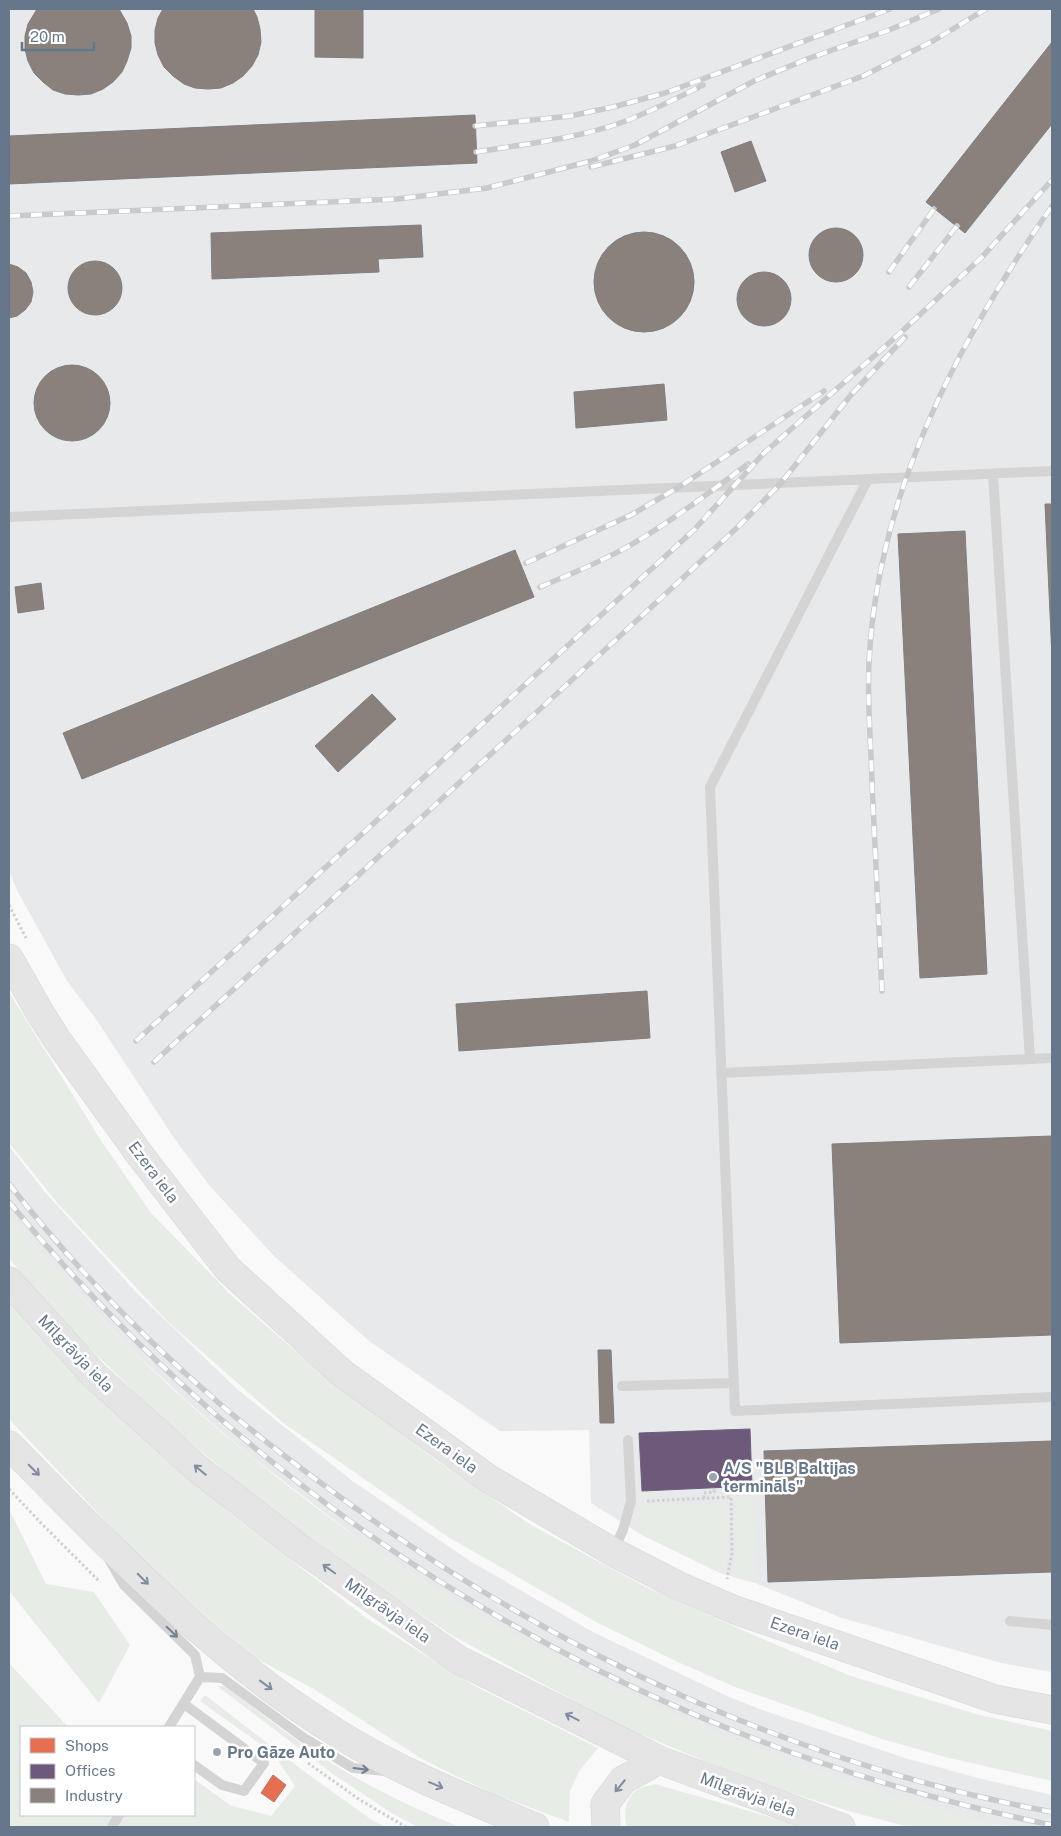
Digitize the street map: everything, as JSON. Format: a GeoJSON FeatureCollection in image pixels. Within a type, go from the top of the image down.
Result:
{"type":"FeatureCollection","features":[{"type":"Feature","properties":{"kind":"main road","name":"Ezera iela"},"geometry":{"type":"LineString","coordinates":[[19,951],[39,1011],[140,1155],[228,1268],[342,1373],[489,1479],[613,1552],[677,1585],[735,1610],[995,1699],[1052,1710]]}},
{"type":"Feature","properties":{"kind":"main road","name":"Mīlgrāvja iela"},"geometry":{"type":"LineString","coordinates":[[9,1281],[94,1375],[198,1469],[297,1546],[460,1660],[659,1760],[841,1827]]}},
{"type":"Feature","properties":{"kind":"main road"},"geometry":{"type":"LineString","coordinates":[[9,1444],[149,1585],[218,1647],[298,1708],[338,1734],[408,1773],[535,1827]]}},
{"type":"Feature","properties":{"kind":"main road"},"geometry":{"type":"LineString","coordinates":[[606,1827],[605,1804],[623,1780],[659,1760]]}},
{"type":"Feature","properties":{"kind":"lane"},"geometry":{"type":"LineString","coordinates":[[9,517],[1052,471]]}},
{"type":"Feature","properties":{"kind":"lane"},"geometry":{"type":"LineString","coordinates":[[993,474],[1030,1059]]}},
{"type":"Feature","properties":{"kind":"lane"},"geometry":{"type":"LineString","coordinates":[[868,479],[710,786],[735,1411],[1052,1397]]}},
{"type":"Feature","properties":{"kind":"lane"},"geometry":{"type":"LineString","coordinates":[[721,1074],[1052,1058]]}},
{"type":"Feature","properties":{"kind":"lane"},"geometry":{"type":"LineString","coordinates":[[622,1386],[734,1382]]}},
{"type":"Feature","properties":{"kind":"lane"},"geometry":{"type":"LineString","coordinates":[[613,1552],[623,1530],[631,1501],[628,1440]]}},
{"type":"Feature","properties":{"kind":"lane"},"geometry":{"type":"LineString","coordinates":[[90,1525],[124,1585],[195,1655],[200,1677],[170,1726]]}},
{"type":"Feature","properties":{"kind":"lane"},"geometry":{"type":"LineString","coordinates":[[1010,1621],[1052,1625]]}},
{"type":"Feature","properties":{"kind":"lane"},"geometry":{"type":"LineString","coordinates":[[200,1677],[222,1678],[304,1738],[353,1768],[408,1773]]}},
{"type":"Feature","properties":{"kind":"lane"},"geometry":{"type":"LineString","coordinates":[[184,1704],[264,1763],[244,1791],[222,1785],[195,1766]]}},
{"type":"Feature","properties":{"kind":"lane"},"geometry":{"type":"LineString","coordinates":[[112,1827],[118,1816]]}},
{"type":"Feature","properties":{"kind":"path"},"geometry":{"type":"LineString","coordinates":[[9,905],[19,951]]}},
{"type":"Feature","properties":{"kind":"path"},"geometry":{"type":"LineString","coordinates":[[704,1498],[704,1493],[714,1492],[714,1488]]}},
{"type":"Feature","properties":{"kind":"path"},"geometry":{"type":"LineString","coordinates":[[9,1489],[102,1584]]}},
{"type":"Feature","properties":{"kind":"path"},"geometry":{"type":"LineString","coordinates":[[631,1501],[731,1497],[732,1553],[727,1579],[718,1575]]}},
{"type":"Feature","properties":{"kind":"shaded area"},"geometry":{"type":"Polygon","coordinates":[[[9,9],[1052,9],[1052,1672],[1001,1663],[839,1617],[755,1583],[720,1573],[642,1535],[591,1503],[589,1430],[500,1431],[369,1341],[274,1256],[209,1185],[174,1138],[96,1019],[67,981],[18,892],[9,871],[9,9]]]}},
{"type":"Feature","properties":{"kind":"shaded area"},"geometry":{"type":"Polygon","coordinates":[[[9,992],[102,1142],[151,1213],[231,1295],[330,1381],[442,1464],[531,1525],[644,1586],[851,1676],[976,1714],[1052,1731],[1052,1781],[949,1758],[882,1739],[735,1687],[680,1663],[598,1623],[448,1537],[282,1422],[168,1322],[59,1205],[9,1143],[9,992]]]}},
{"type":"Feature","properties":{"kind":"shaded area"},"geometry":{"type":"Polygon","coordinates":[[[9,1146],[45,1192],[136,1292],[238,1390],[354,1482],[470,1561],[593,1632],[729,1697],[908,1759],[1052,1795],[1052,1827],[1008,1827],[971,1820],[835,1778],[695,1725],[599,1681],[488,1622],[372,1549],[249,1455],[189,1403],[132,1350],[54,1268],[9,1216],[9,1146]]]}},
{"type":"Feature","properties":{"kind":"shaded area"},"geometry":{"type":"Polygon","coordinates":[[[9,1216],[68,1283],[130,1348],[186,1401],[276,1477],[378,1553],[436,1589],[518,1638],[603,1682],[735,1740],[839,1778],[953,1814],[1008,1827],[909,1827],[852,1812],[753,1781],[623,1727],[453,1636],[301,1535],[165,1421],[58,1318],[9,1258],[9,1216]]]}},
{"type":"Feature","properties":{"kind":"shaded area"},"geometry":{"type":"Polygon","coordinates":[[[9,1302],[82,1380],[144,1439],[230,1513],[369,1620],[475,1686],[598,1748],[580,1770],[570,1791],[569,1822],[493,1794],[422,1759],[314,1689],[255,1658],[150,1568],[9,1419],[9,1302]]]}},
{"type":"Feature","properties":{"kind":"shaded area"},"geometry":{"type":"Polygon","coordinates":[[[753,1496],[755,1583],[733,1577],[736,1552],[735,1497],[753,1496]]]}},
{"type":"Feature","properties":{"kind":"shaded area"},"geometry":{"type":"Polygon","coordinates":[[[726,1503],[728,1539],[724,1574],[642,1535],[640,1505],[726,1503]]]}},
{"type":"Feature","properties":{"kind":"shaded area"},"geometry":{"type":"Polygon","coordinates":[[[9,1509],[46,1584],[94,1592],[130,1645],[99,1703],[9,1591],[9,1509]]]}},
{"type":"Feature","properties":{"kind":"shaded area"},"geometry":{"type":"Polygon","coordinates":[[[9,1663],[67,1726],[20,1726],[20,1816],[195,1816],[195,1780],[230,1805],[271,1816],[295,1786],[273,1753],[200,1701],[205,1695],[309,1775],[372,1820],[386,1827],[9,1827],[9,1663]]]}},
{"type":"Feature","properties":{"kind":"shaded area"},"geometry":{"type":"Polygon","coordinates":[[[217,1686],[229,1689],[301,1743],[365,1783],[460,1827],[418,1827],[393,1814],[333,1774],[217,1686]]]}},
{"type":"Feature","properties":{"kind":"shaded area"},"geometry":{"type":"Polygon","coordinates":[[[655,1784],[805,1827],[627,1827],[625,1811],[631,1795],[640,1788],[655,1784]]]}},
{"type":"Feature","properties":{"kind":"building: Shops"},"geometry":{"type":"Polygon","coordinates":[[[273,1775],[286,1785],[274,1802],[261,1793],[273,1775]]]}},
{"type":"Feature","properties":{"kind":"building: Offices"},"geometry":{"type":"Polygon","coordinates":[[[750,1429],[752,1486],[642,1491],[639,1433],[750,1429]]]}},
{"type":"Feature","properties":{"kind":"building: Industry"},"geometry":{"type":"Polygon","coordinates":[[[37,9],[119,9],[127,23],[131,36],[131,48],[122,72],[113,82],[91,94],[65,94],[53,90],[34,73],[25,49],[25,36],[28,24],[37,9]]]}},
{"type":"Feature","properties":{"kind":"building: Industry"},"geometry":{"type":"Polygon","coordinates":[[[163,9],[253,9],[260,29],[261,42],[258,55],[252,66],[243,76],[221,88],[195,88],[184,84],[164,67],[158,55],[155,43],[155,30],[163,9]]]}},
{"type":"Feature","properties":{"kind":"building: Industry"},"geometry":{"type":"Polygon","coordinates":[[[315,9],[363,9],[363,58],[315,57],[315,9]]]}},
{"type":"Feature","properties":{"kind":"building: Industry"},"geometry":{"type":"Polygon","coordinates":[[[1052,42],[1052,124],[965,233],[926,202],[1052,42]]]}},
{"type":"Feature","properties":{"kind":"building: Industry"},"geometry":{"type":"Polygon","coordinates":[[[475,115],[477,163],[9,184],[9,136],[475,115]]]}},
{"type":"Feature","properties":{"kind":"building: Industry"},"geometry":{"type":"Polygon","coordinates":[[[751,141],[766,181],[735,192],[721,152],[751,141]]]}},
{"type":"Feature","properties":{"kind":"building: Industry"},"geometry":{"type":"Polygon","coordinates":[[[421,225],[423,257],[378,259],[379,272],[212,279],[211,233],[421,225]]]}},
{"type":"Feature","properties":{"kind":"building: Industry"},"geometry":{"type":"Polygon","coordinates":[[[831,228],[841,228],[855,236],[861,245],[863,255],[861,265],[855,274],[841,282],[831,282],[821,277],[814,270],[809,260],[809,250],[814,240],[821,233],[831,228]]]}},
{"type":"Feature","properties":{"kind":"building: Industry"},"geometry":{"type":"Polygon","coordinates":[[[644,232],[663,236],[680,246],[690,263],[694,282],[690,301],[680,318],[663,328],[644,332],[625,328],[608,318],[598,301],[594,282],[598,263],[608,246],[625,236],[644,232]]]}},
{"type":"Feature","properties":{"kind":"building: Industry"},"geometry":{"type":"Polygon","coordinates":[[[90,261],[100,261],[110,265],[118,273],[122,288],[118,303],[110,311],[100,315],[90,315],[80,311],[72,303],[68,293],[68,283],[72,273],[80,265],[90,261]]]}},
{"type":"Feature","properties":{"kind":"building: Industry"},"geometry":{"type":"Polygon","coordinates":[[[9,264],[18,267],[26,273],[31,282],[33,292],[31,302],[25,310],[17,316],[9,318],[9,264]]]}},
{"type":"Feature","properties":{"kind":"building: Industry"},"geometry":{"type":"Polygon","coordinates":[[[759,272],[769,272],[779,276],[787,284],[791,299],[787,314],[779,322],[769,326],[759,326],[749,322],[741,314],[737,304],[737,294],[741,284],[749,276],[759,272]]]}},
{"type":"Feature","properties":{"kind":"building: Industry"},"geometry":{"type":"Polygon","coordinates":[[[72,365],[86,368],[99,376],[107,389],[110,403],[107,417],[99,430],[86,438],[72,441],[58,438],[45,430],[37,417],[34,403],[37,389],[45,376],[58,368],[72,365]]]}},
{"type":"Feature","properties":{"kind":"building: Industry"},"geometry":{"type":"Polygon","coordinates":[[[664,384],[667,420],[576,428],[574,392],[664,384]]]}},
{"type":"Feature","properties":{"kind":"building: Industry"},"geometry":{"type":"Polygon","coordinates":[[[1045,504],[1052,504],[1052,658],[1045,504]]]}},
{"type":"Feature","properties":{"kind":"building: Industry"},"geometry":{"type":"Polygon","coordinates":[[[965,531],[987,974],[920,978],[898,534],[965,531]]]}},
{"type":"Feature","properties":{"kind":"building: Industry"},"geometry":{"type":"Polygon","coordinates":[[[515,550],[534,597],[82,779],[63,733],[515,550]]]}},
{"type":"Feature","properties":{"kind":"building: Industry"},"geometry":{"type":"Polygon","coordinates":[[[41,583],[44,609],[18,613],[15,587],[41,583]]]}},
{"type":"Feature","properties":{"kind":"building: Industry"},"geometry":{"type":"Polygon","coordinates":[[[372,694],[396,719],[338,772],[315,746],[372,694]]]}},
{"type":"Feature","properties":{"kind":"building: Industry"},"geometry":{"type":"Polygon","coordinates":[[[647,991],[650,1038],[459,1051],[456,1004],[647,991]]]}},
{"type":"Feature","properties":{"kind":"building: Industry"},"geometry":{"type":"Polygon","coordinates":[[[1052,1136],[1052,1335],[840,1343],[832,1144],[1052,1136]]]}},
{"type":"Feature","properties":{"kind":"building: Industry"},"geometry":{"type":"Polygon","coordinates":[[[598,1350],[611,1350],[614,1423],[600,1423],[598,1350]]]}},
{"type":"Feature","properties":{"kind":"building: Industry"},"geometry":{"type":"Polygon","coordinates":[[[1052,1441],[1052,1572],[768,1582],[764,1451],[1052,1441]]]}},
{"type":"Feature","properties":{"kind":"railway"},"geometry":{"type":"LineString","coordinates":[[475,126],[570,116],[665,93],[890,9]]}},
{"type":"Feature","properties":{"kind":"railway"},"geometry":{"type":"LineString","coordinates":[[9,216],[397,199],[487,188],[591,161],[635,145],[754,81],[939,9]]}},
{"type":"Feature","properties":{"kind":"railway"},"geometry":{"type":"LineString","coordinates":[[591,167],[675,146],[863,76],[933,41],[986,9]]}},
{"type":"Feature","properties":{"kind":"railway"},"geometry":{"type":"LineString","coordinates":[[476,152],[550,140],[605,128],[643,114],[703,85]]}},
{"type":"Feature","properties":{"kind":"railway"},"geometry":{"type":"LineString","coordinates":[[136,1041],[694,530],[764,453],[898,335],[981,258],[1052,180]]}},
{"type":"Feature","properties":{"kind":"railway"},"geometry":{"type":"LineString","coordinates":[[882,991],[869,723],[869,663],[875,600],[888,539],[906,480],[928,422],[955,366],[1017,258],[1052,206]]}},
{"type":"Feature","properties":{"kind":"railway"},"geometry":{"type":"LineString","coordinates":[[889,272],[934,209]]}},
{"type":"Feature","properties":{"kind":"railway"},"geometry":{"type":"LineString","coordinates":[[909,287],[957,226]]}},
{"type":"Feature","properties":{"kind":"railway"},"geometry":{"type":"LineString","coordinates":[[154,1062],[740,525],[781,483],[850,396],[905,337]]}},
{"type":"Feature","properties":{"kind":"railway"},"geometry":{"type":"LineString","coordinates":[[526,563],[631,515],[679,487],[824,391]]}},
{"type":"Feature","properties":{"kind":"railway"},"geometry":{"type":"LineString","coordinates":[[540,587],[594,564],[632,544],[684,511],[748,464]]}},
{"type":"Feature","properties":{"kind":"railway"},"geometry":{"type":"LineString","coordinates":[[9,1184],[57,1243],[136,1327],[236,1418],[354,1507],[434,1561],[516,1611],[600,1657],[686,1698],[775,1734],[866,1765],[958,1792],[1052,1812]]}},
{"type":"Feature","properties":{"kind":"railway"},"geometry":{"type":"LineString","coordinates":[[9,1202],[114,1319],[227,1425],[348,1520],[476,1604],[611,1677],[753,1738],[900,1787],[1052,1825]]}},
{"type":"Feature","properties":{"kind":"place","name":"A/S \"BLB Baltijas termināls\""},"geometry":{"type":"Point","coordinates":[713,1477]}},
{"type":"Feature","properties":{"kind":"place","name":"Pro Gāze Auto"},"geometry":{"type":"Point","coordinates":[217,1752]}}]}
